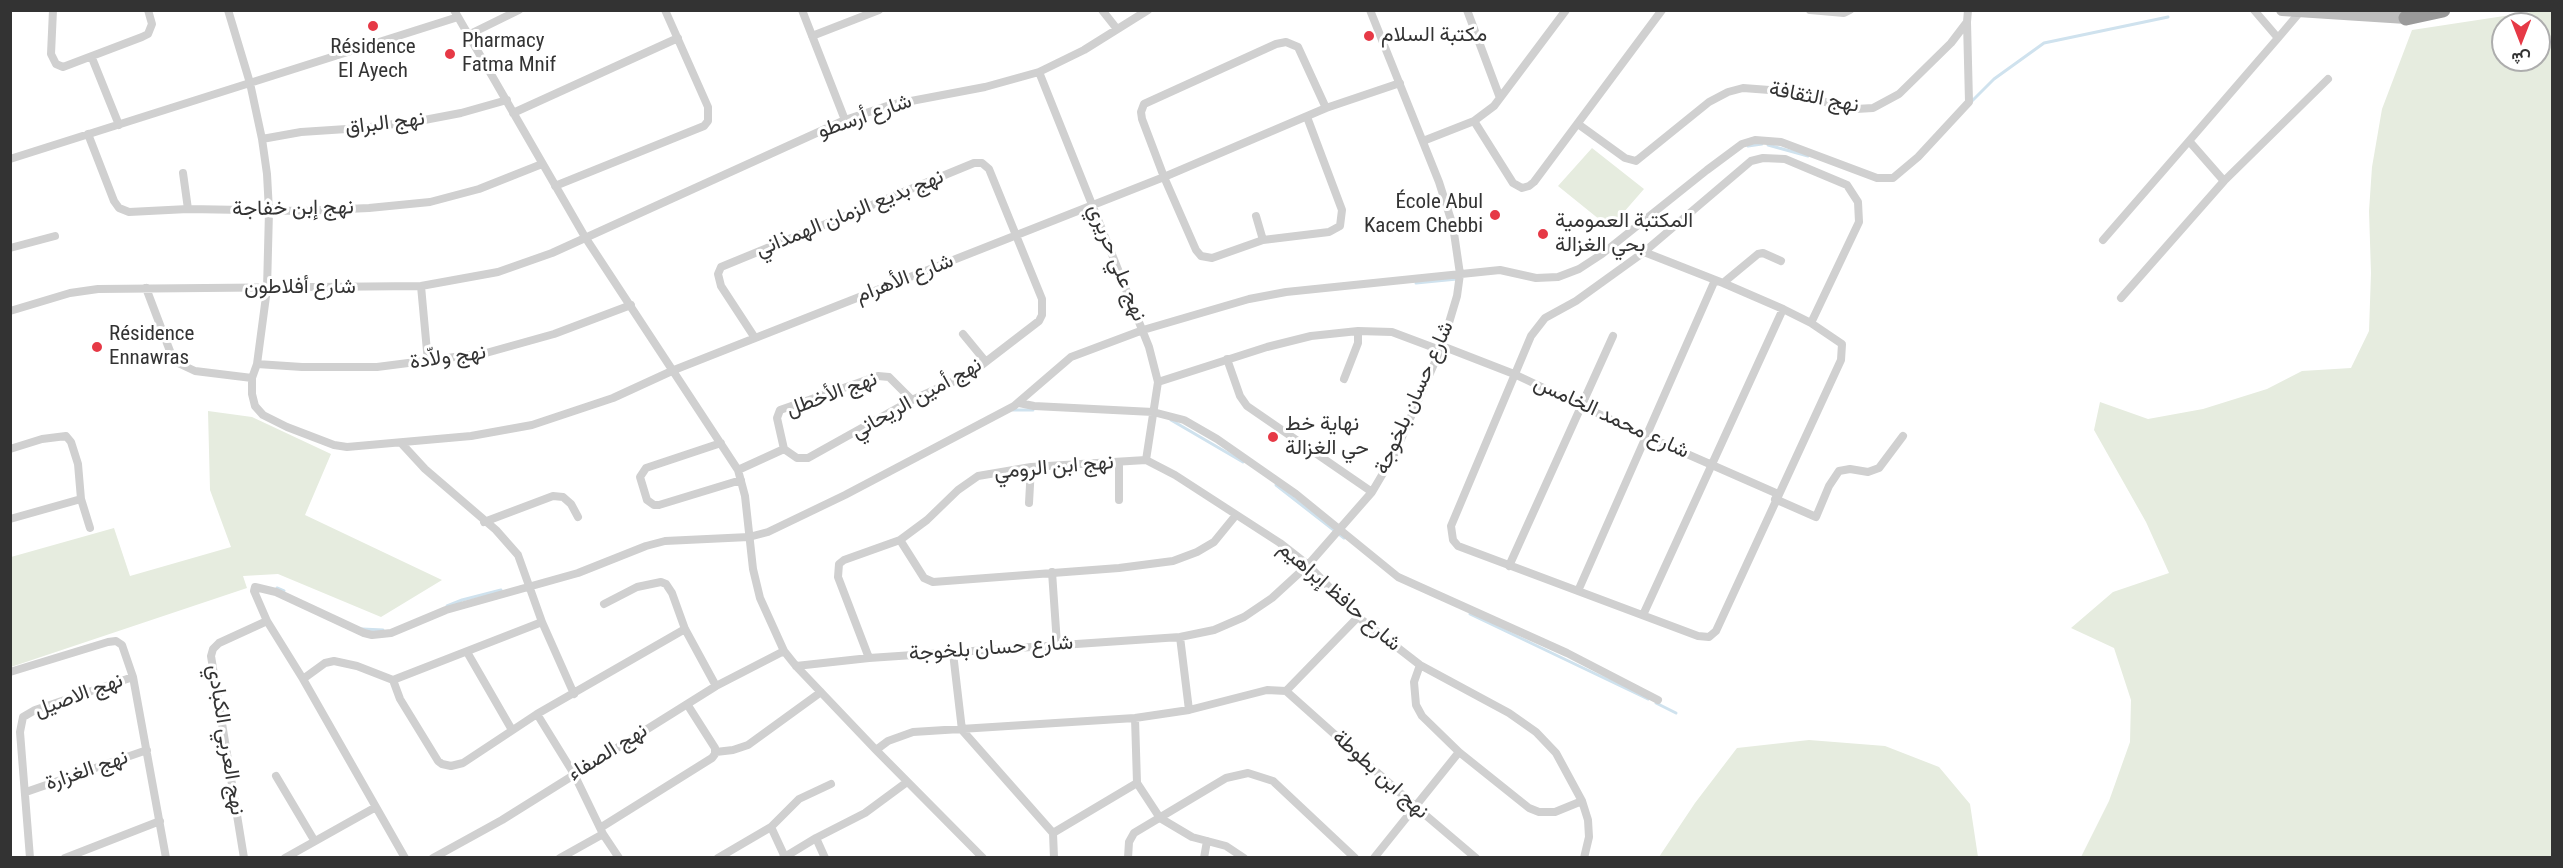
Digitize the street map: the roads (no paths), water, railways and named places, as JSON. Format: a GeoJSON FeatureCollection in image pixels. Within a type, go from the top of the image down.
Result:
{"type":"FeatureCollection","features":[{"type":"Feature","properties":{"kind":"highway"},"geometry":{"type":"LineString","coordinates":[[2406,18],[2443,10]]}},
{"type":"Feature","properties":{"kind":"street"},"geometry":{"type":"LineString","coordinates":[[53,10],[51,54],[56,64],[66,67],[148,34],[152,24],[148,10]]}},
{"type":"Feature","properties":{"kind":"street"},"geometry":{"type":"LineString","coordinates":[[146,288],[173,359],[195,371],[252,378],[257,364],[267,289],[269,211],[262,139],[250,83],[228,10]]}},
{"type":"Feature","properties":{"kind":"street"},"geometry":{"type":"LineString","coordinates":[[468,35],[519,10]]}},
{"type":"Feature","properties":{"kind":"street"},"geometry":{"type":"LineString","coordinates":[[555,186],[704,126],[709,117],[708,107],[665,10]]}},
{"type":"Feature","properties":{"kind":"street"},"geometry":{"type":"LineString","coordinates":[[802,10],[845,120]]}},
{"type":"Feature","properties":{"kind":"street"},"geometry":{"type":"LineString","coordinates":[[812,36],[879,10]]}},
{"type":"Feature","properties":{"kind":"street"},"geometry":{"type":"LineString","coordinates":[[1102,10],[1117,29]]}},
{"type":"Feature","properties":{"kind":"street","name":"شارع أرسطو"},"geometry":{"type":"LineString","coordinates":[[585,237],[845,120],[890,105],[985,87],[1039,72],[1084,50],[1148,10]]}},
{"type":"Feature","properties":{"kind":"street","name":"شارع حسان بلخوجة"},"geometry":{"type":"LineString","coordinates":[[796,666],[869,658],[1180,637],[1215,630],[1244,617],[1272,598],[1308,565],[1372,492],[1395,453],[1441,348],[1457,296],[1460,274],[1453,226],[1423,141],[1370,10]]}},
{"type":"Feature","properties":{"kind":"street"},"geometry":{"type":"LineString","coordinates":[[1467,10],[1500,98]]}},
{"type":"Feature","properties":{"kind":"street"},"geometry":{"type":"LineString","coordinates":[[1423,141],[1474,121],[1494,106],[1566,10]]}},
{"type":"Feature","properties":{"kind":"street"},"geometry":{"type":"LineString","coordinates":[[1474,121],[1512,183],[1522,188],[1534,182],[1662,10]]}},
{"type":"Feature","properties":{"kind":"street"},"geometry":{"type":"LineString","coordinates":[[1810,10],[1844,13],[1850,10]]}},
{"type":"Feature","properties":{"kind":"street"},"geometry":{"type":"LineString","coordinates":[[405,858],[303,679],[267,621],[254,591],[257,586],[276,592],[355,630],[372,635],[391,633],[446,610],[579,573],[626,553],[665,542],[749,537],[795,520],[1019,403],[1071,357],[1143,330],[1248,299],[1286,292],[1500,270],[1549,278],[1578,269],[1602,254],[1742,144],[1755,140],[1794,146],[1878,178],[1897,176],[1918,157],[1969,102],[1968,10]]}},
{"type":"Feature","properties":{"kind":"street"},"geometry":{"type":"LineString","coordinates":[[2254,10],[2278,38]]}},
{"type":"Feature","properties":{"kind":"street"},"geometry":{"type":"LineString","coordinates":[[2282,10],[2406,18]]}},
{"type":"Feature","properties":{"kind":"street"},"geometry":{"type":"LineString","coordinates":[[2103,240],[2300,12]]}},
{"type":"Feature","properties":{"kind":"street"},"geometry":{"type":"LineString","coordinates":[[10,159],[250,83],[456,14],[585,237],[738,470],[745,496],[753,569],[760,598],[784,651],[876,750],[981,857]]}},
{"type":"Feature","properties":{"kind":"street","name":"نهج الثقافة"},"geometry":{"type":"LineString","coordinates":[[1578,124],[1625,158],[1636,160],[1709,102],[1728,92],[1743,88],[1796,92],[1834,105],[1856,109],[1873,108],[1899,94],[1951,43],[1967,22]]}},
{"type":"Feature","properties":{"kind":"street"},"geometry":{"type":"LineString","coordinates":[[513,113],[678,38]]}},
{"type":"Feature","properties":{"kind":"street"},"geometry":{"type":"LineString","coordinates":[[1307,117],[1342,210],[1340,226],[1329,231],[1263,240],[1212,258],[1201,256],[1196,250],[1164,177],[1142,119],[1141,112],[1144,104],[1276,44],[1286,42],[1298,47],[1326,108]]}},
{"type":"Feature","properties":{"kind":"street"},"geometry":{"type":"LineString","coordinates":[[92,58],[119,125]]}},
{"type":"Feature","properties":{"kind":"street","name":"نهج علي حريري"},"geometry":{"type":"LineString","coordinates":[[1039,72],[1143,330],[1158,382],[1146,460]]}},
{"type":"Feature","properties":{"kind":"street"},"geometry":{"type":"LineString","coordinates":[[2121,298],[2224,181],[2328,79]]}},
{"type":"Feature","properties":{"kind":"street","name":"شارع الأهرام"},"geometry":{"type":"LineString","coordinates":[[252,378],[252,394],[258,410],[287,427],[334,446],[402,444],[471,436],[532,425],[613,398],[674,370],[1164,177],[1326,108],[1400,83]]}},
{"type":"Feature","properties":{"kind":"street","name":"نهج البراق"},"geometry":{"type":"LineString","coordinates":[[262,139],[301,132],[419,121],[461,113],[507,100]]}},
{"type":"Feature","properties":{"kind":"street","name":"نهج إبن خفاجة"},"geometry":{"type":"LineString","coordinates":[[88,134],[114,201],[119,208],[141,213],[188,209],[269,211],[369,208],[430,202],[479,189],[542,164]]}},
{"type":"Feature","properties":{"kind":"street"},"geometry":{"type":"LineString","coordinates":[[2189,141],[2224,181]]}},
{"type":"Feature","properties":{"kind":"street"},"geometry":{"type":"LineString","coordinates":[[1644,252],[1783,309],[1838,339],[1842,344],[1843,355],[1713,635],[1698,636],[1458,546],[1453,540],[1451,526],[1531,336],[1545,318],[1576,301],[1644,252],[1751,161],[1763,158],[1785,159],[1847,185],[1858,202],[1859,222],[1811,323]]}},
{"type":"Feature","properties":{"kind":"street","name":"نهج بديع الزمان الهمذاني"},"geometry":{"type":"LineString","coordinates":[[754,338],[721,286],[718,274],[721,267],[974,163],[982,163],[989,169],[1016,235]]}},
{"type":"Feature","properties":{"kind":"street"},"geometry":{"type":"LineString","coordinates":[[183,173],[188,209]]}},
{"type":"Feature","properties":{"kind":"street"},"geometry":{"type":"LineString","coordinates":[[1256,216],[1263,240]]}},
{"type":"Feature","properties":{"kind":"street","name":"نهج أمين الريحاني"},"geometry":{"type":"LineString","coordinates":[[784,449],[797,458],[808,458],[912,400],[970,374],[1039,321],[1042,315],[1042,299],[1016,235]]}},
{"type":"Feature","properties":{"kind":"street"},"geometry":{"type":"LineString","coordinates":[[10,248],[55,236]]}},
{"type":"Feature","properties":{"kind":"street","name":"شارع أفلاطون"},"geometry":{"type":"LineString","coordinates":[[10,311],[70,293],[146,288],[267,289],[421,286],[498,272],[552,253],[585,237]]}},
{"type":"Feature","properties":{"kind":"street"},"geometry":{"type":"LineString","coordinates":[[1578,591],[1646,436],[1719,281],[1758,254],[1763,253],[1781,261]]}},
{"type":"Feature","properties":{"kind":"street"},"geometry":{"type":"LineString","coordinates":[[421,286],[428,362]]}},
{"type":"Feature","properties":{"kind":"street","name":"نهج ولاّدة"},"geometry":{"type":"LineString","coordinates":[[257,364],[366,367],[428,362],[498,350],[554,334],[631,305]]}},
{"type":"Feature","properties":{"kind":"street"},"geometry":{"type":"LineString","coordinates":[[1643,615],[1783,309]]}},
{"type":"Feature","properties":{"kind":"street"},"geometry":{"type":"LineString","coordinates":[[1344,379],[1358,343],[1358,331]]}},
{"type":"Feature","properties":{"kind":"street","name":"شارع محمد الخامس"},"geometry":{"type":"LineString","coordinates":[[1158,382],[1227,359],[1311,336],[1358,331],[1392,332],[1514,374],[1646,436],[1713,464],[1816,517],[1829,486],[1839,471],[1850,469],[1868,472],[1879,468],[1903,436]]}},
{"type":"Feature","properties":{"kind":"street"},"geometry":{"type":"LineString","coordinates":[[963,334],[986,362]]}},
{"type":"Feature","properties":{"kind":"street"},"geometry":{"type":"LineString","coordinates":[[1509,566],[1613,336]]}},
{"type":"Feature","properties":{"kind":"street"},"geometry":{"type":"LineString","coordinates":[[1227,359],[1240,396],[1247,406],[1372,492]]}},
{"type":"Feature","properties":{"kind":"street","name":"نهج الأخطل"},"geometry":{"type":"LineString","coordinates":[[784,449],[777,418],[780,410],[878,376],[889,377],[912,400]]}},
{"type":"Feature","properties":{"kind":"street"},"geometry":{"type":"LineString","coordinates":[[1019,403],[1044,407],[1154,412],[1184,420],[1217,439],[1296,494],[1398,577],[1568,653],[1658,700]]}},
{"type":"Feature","properties":{"kind":"street"},"geometry":{"type":"LineString","coordinates":[[10,449],[42,439],[66,436],[71,442],[78,464],[81,499],[90,528]]}},
{"type":"Feature","properties":{"kind":"street"},"geometry":{"type":"LineString","coordinates":[[721,443],[650,465],[643,470],[640,482],[647,500],[654,505],[659,505],[741,480]]}},
{"type":"Feature","properties":{"kind":"street"},"geometry":{"type":"LineString","coordinates":[[402,444],[425,470],[509,542],[518,555],[542,622],[574,694]]}},
{"type":"Feature","properties":{"kind":"street"},"geometry":{"type":"LineString","coordinates":[[738,470],[784,449]]}},
{"type":"Feature","properties":{"kind":"street","name":"نهج ابن الرومي"},"geometry":{"type":"LineString","coordinates":[[869,658],[838,577],[837,570],[844,560],[900,540],[927,520],[958,490],[978,476],[1031,467],[1146,460]]}},
{"type":"Feature","properties":{"kind":"street","name":"شارع حافظ إبراهيم"},"geometry":{"type":"LineString","coordinates":[[1146,460],[1176,475],[1281,543],[1308,565],[1358,617],[1420,665],[1509,713],[1536,732],[1556,753],[1582,801],[1588,820],[1589,837],[1584,858]]}},
{"type":"Feature","properties":{"kind":"street"},"geometry":{"type":"LineString","coordinates":[[1119,462],[1119,500]]}},
{"type":"Feature","properties":{"kind":"street"},"geometry":{"type":"LineString","coordinates":[[1029,503],[1031,467]]}},
{"type":"Feature","properties":{"kind":"street"},"geometry":{"type":"LineString","coordinates":[[484,522],[553,496],[563,497],[571,504],[579,518]]}},
{"type":"Feature","properties":{"kind":"street"},"geometry":{"type":"LineString","coordinates":[[10,519],[81,499]]}},
{"type":"Feature","properties":{"kind":"street"},"geometry":{"type":"LineString","coordinates":[[900,540],[928,581],[1154,565],[1197,552],[1214,542],[1236,515]]}},
{"type":"Feature","properties":{"kind":"street"},"geometry":{"type":"LineString","coordinates":[[1052,572],[1057,644]]}},
{"type":"Feature","properties":{"kind":"street"},"geometry":{"type":"LineString","coordinates":[[604,604],[637,587],[661,582],[670,588],[685,629],[716,686]]}},
{"type":"Feature","properties":{"kind":"street"},"geometry":{"type":"LineString","coordinates":[[876,750],[903,734],[1135,718],[1189,710],[1257,692],[1286,691],[1358,617]]}},
{"type":"Feature","properties":{"kind":"street","name":"نهج العربي الكبادي"},"geometry":{"type":"LineString","coordinates":[[244,858],[217,698],[212,652],[219,643],[267,621]]}},
{"type":"Feature","properties":{"kind":"street"},"geometry":{"type":"LineString","coordinates":[[303,679],[325,663],[333,661],[357,666],[393,680],[542,622]]}},
{"type":"Feature","properties":{"kind":"street"},"geometry":{"type":"LineString","coordinates":[[393,680],[408,713],[442,764],[451,766],[463,763],[537,714],[685,629]]}},
{"type":"Feature","properties":{"kind":"street"},"geometry":{"type":"LineString","coordinates":[[1180,637],[1189,710]]}},
{"type":"Feature","properties":{"kind":"street","name":"نهج الاصيل"},"geometry":{"type":"LineString","coordinates":[[10,672],[116,641],[122,645],[133,677],[166,858]]}},
{"type":"Feature","properties":{"kind":"street","name":"نهج الصفاء"},"geometry":{"type":"LineString","coordinates":[[433,858],[502,820],[716,686],[784,651]]}},
{"type":"Feature","properties":{"kind":"street"},"geometry":{"type":"LineString","coordinates":[[467,652],[513,730]]}},
{"type":"Feature","properties":{"kind":"street"},"geometry":{"type":"LineString","coordinates":[[953,653],[962,730],[1053,833],[1054,858]]}},
{"type":"Feature","properties":{"kind":"street"},"geometry":{"type":"LineString","coordinates":[[1420,665],[1414,682],[1416,705],[1422,716],[1459,752],[1529,808],[1539,812],[1555,812],[1582,801]]}},
{"type":"Feature","properties":{"kind":"street","name":"نهج الاصيل"},"geometry":{"type":"LineString","coordinates":[[30,858],[20,732],[22,717],[35,710],[133,677]]}},
{"type":"Feature","properties":{"kind":"street","name":"نهج ابن بطوطة"},"geometry":{"type":"LineString","coordinates":[[1286,691],[1476,858]]}},
{"type":"Feature","properties":{"kind":"street"},"geometry":{"type":"LineString","coordinates":[[716,752],[734,750],[748,745],[821,692]]}},
{"type":"Feature","properties":{"kind":"street"},"geometry":{"type":"LineString","coordinates":[[687,704],[716,752]]}},
{"type":"Feature","properties":{"kind":"street"},"geometry":{"type":"LineString","coordinates":[[537,714],[574,774],[602,831],[619,858]]}},
{"type":"Feature","properties":{"kind":"street"},"geometry":{"type":"LineString","coordinates":[[1135,718],[1137,783],[1160,818],[1180,831],[1226,846],[1244,858]]}},
{"type":"Feature","properties":{"kind":"street","name":"نهج الغزارة"},"geometry":{"type":"LineString","coordinates":[[26,792],[147,750]]}},
{"type":"Feature","properties":{"kind":"street"},"geometry":{"type":"LineString","coordinates":[[560,858],[712,759],[716,752]]}},
{"type":"Feature","properties":{"kind":"street"},"geometry":{"type":"LineString","coordinates":[[1374,858],[1459,752]]}},
{"type":"Feature","properties":{"kind":"street"},"geometry":{"type":"LineString","coordinates":[[1128,858],[1131,838],[1226,778],[1248,773],[1273,781],[1355,858]]}},
{"type":"Feature","properties":{"kind":"street"},"geometry":{"type":"LineString","coordinates":[[276,776],[314,840]]}},
{"type":"Feature","properties":{"kind":"street"},"geometry":{"type":"LineString","coordinates":[[771,827],[784,856],[865,813],[907,782]]}},
{"type":"Feature","properties":{"kind":"street"},"geometry":{"type":"LineString","coordinates":[[1053,833],[1137,783]]}},
{"type":"Feature","properties":{"kind":"street"},"geometry":{"type":"LineString","coordinates":[[718,858],[771,827],[800,799],[831,784]]}},
{"type":"Feature","properties":{"kind":"street"},"geometry":{"type":"LineString","coordinates":[[285,858],[376,807]]}},
{"type":"Feature","properties":{"kind":"street"},"geometry":{"type":"LineString","coordinates":[[65,858],[160,821]]}},
{"type":"Feature","properties":{"kind":"street"},"geometry":{"type":"LineString","coordinates":[[816,838],[825,858]]}},
{"type":"Feature","properties":{"kind":"street"},"geometry":{"type":"LineString","coordinates":[[1204,858],[1207,841]]}},
{"type":"Feature","properties":{"kind":"waterway"},"geometry":{"type":"LineString","coordinates":[[1971,102],[1994,79],[2044,43],[2168,17]]}},
{"type":"Feature","properties":{"kind":"waterway"},"geometry":{"type":"LineString","coordinates":[[1748,146],[1762,144]]}},
{"type":"Feature","properties":{"kind":"waterway"},"geometry":{"type":"LineString","coordinates":[[1768,145],[1808,156]]}},
{"type":"Feature","properties":{"kind":"waterway"},"geometry":{"type":"LineString","coordinates":[[1416,283],[1457,279]]}},
{"type":"Feature","properties":{"kind":"waterway"},"geometry":{"type":"LineString","coordinates":[[1013,410],[1033,410]]}},
{"type":"Feature","properties":{"kind":"waterway"},"geometry":{"type":"LineString","coordinates":[[1171,420],[1243,462]]}},
{"type":"Feature","properties":{"kind":"waterway"},"geometry":{"type":"LineString","coordinates":[[1276,485],[1344,538]]}},
{"type":"Feature","properties":{"kind":"waterway"},"geometry":{"type":"LineString","coordinates":[[277,588],[284,591]]}},
{"type":"Feature","properties":{"kind":"waterway"},"geometry":{"type":"LineString","coordinates":[[447,606],[501,590]]}},
{"type":"Feature","properties":{"kind":"waterway"},"geometry":{"type":"LineString","coordinates":[[1470,614],[1648,699]]}},
{"type":"Feature","properties":{"kind":"waterway"},"geometry":{"type":"LineString","coordinates":[[362,629],[383,630]]}},
{"type":"Feature","properties":{"kind":"waterway"},"geometry":{"type":"LineString","coordinates":[[1656,703],[1676,713]]}},
{"type":"Feature","properties":{"kind":"place","name":"Résidence El Ayech"},"geometry":{"type":"Point","coordinates":[373,26]}},
{"type":"Feature","properties":{"kind":"place","name":"مكتبة السلام"},"geometry":{"type":"Point","coordinates":[1369,36]}},
{"type":"Feature","properties":{"kind":"place","name":"Pharmacy Fatma Mnif"},"geometry":{"type":"Point","coordinates":[450,54]}},
{"type":"Feature","properties":{"kind":"place","name":"École Abul Kacem Chebbi"},"geometry":{"type":"Point","coordinates":[1495,215]}},
{"type":"Feature","properties":{"kind":"place","name":"المكتبة العمومية بحي الغزالة"},"geometry":{"type":"Point","coordinates":[1543,234]}},
{"type":"Feature","properties":{"kind":"place","name":"Résidence Ennawras"},"geometry":{"type":"Point","coordinates":[97,347]}},
{"type":"Feature","properties":{"kind":"place","name":"نهاية خط حي الغزالة"},"geometry":{"type":"Point","coordinates":[1273,437]}}]}
